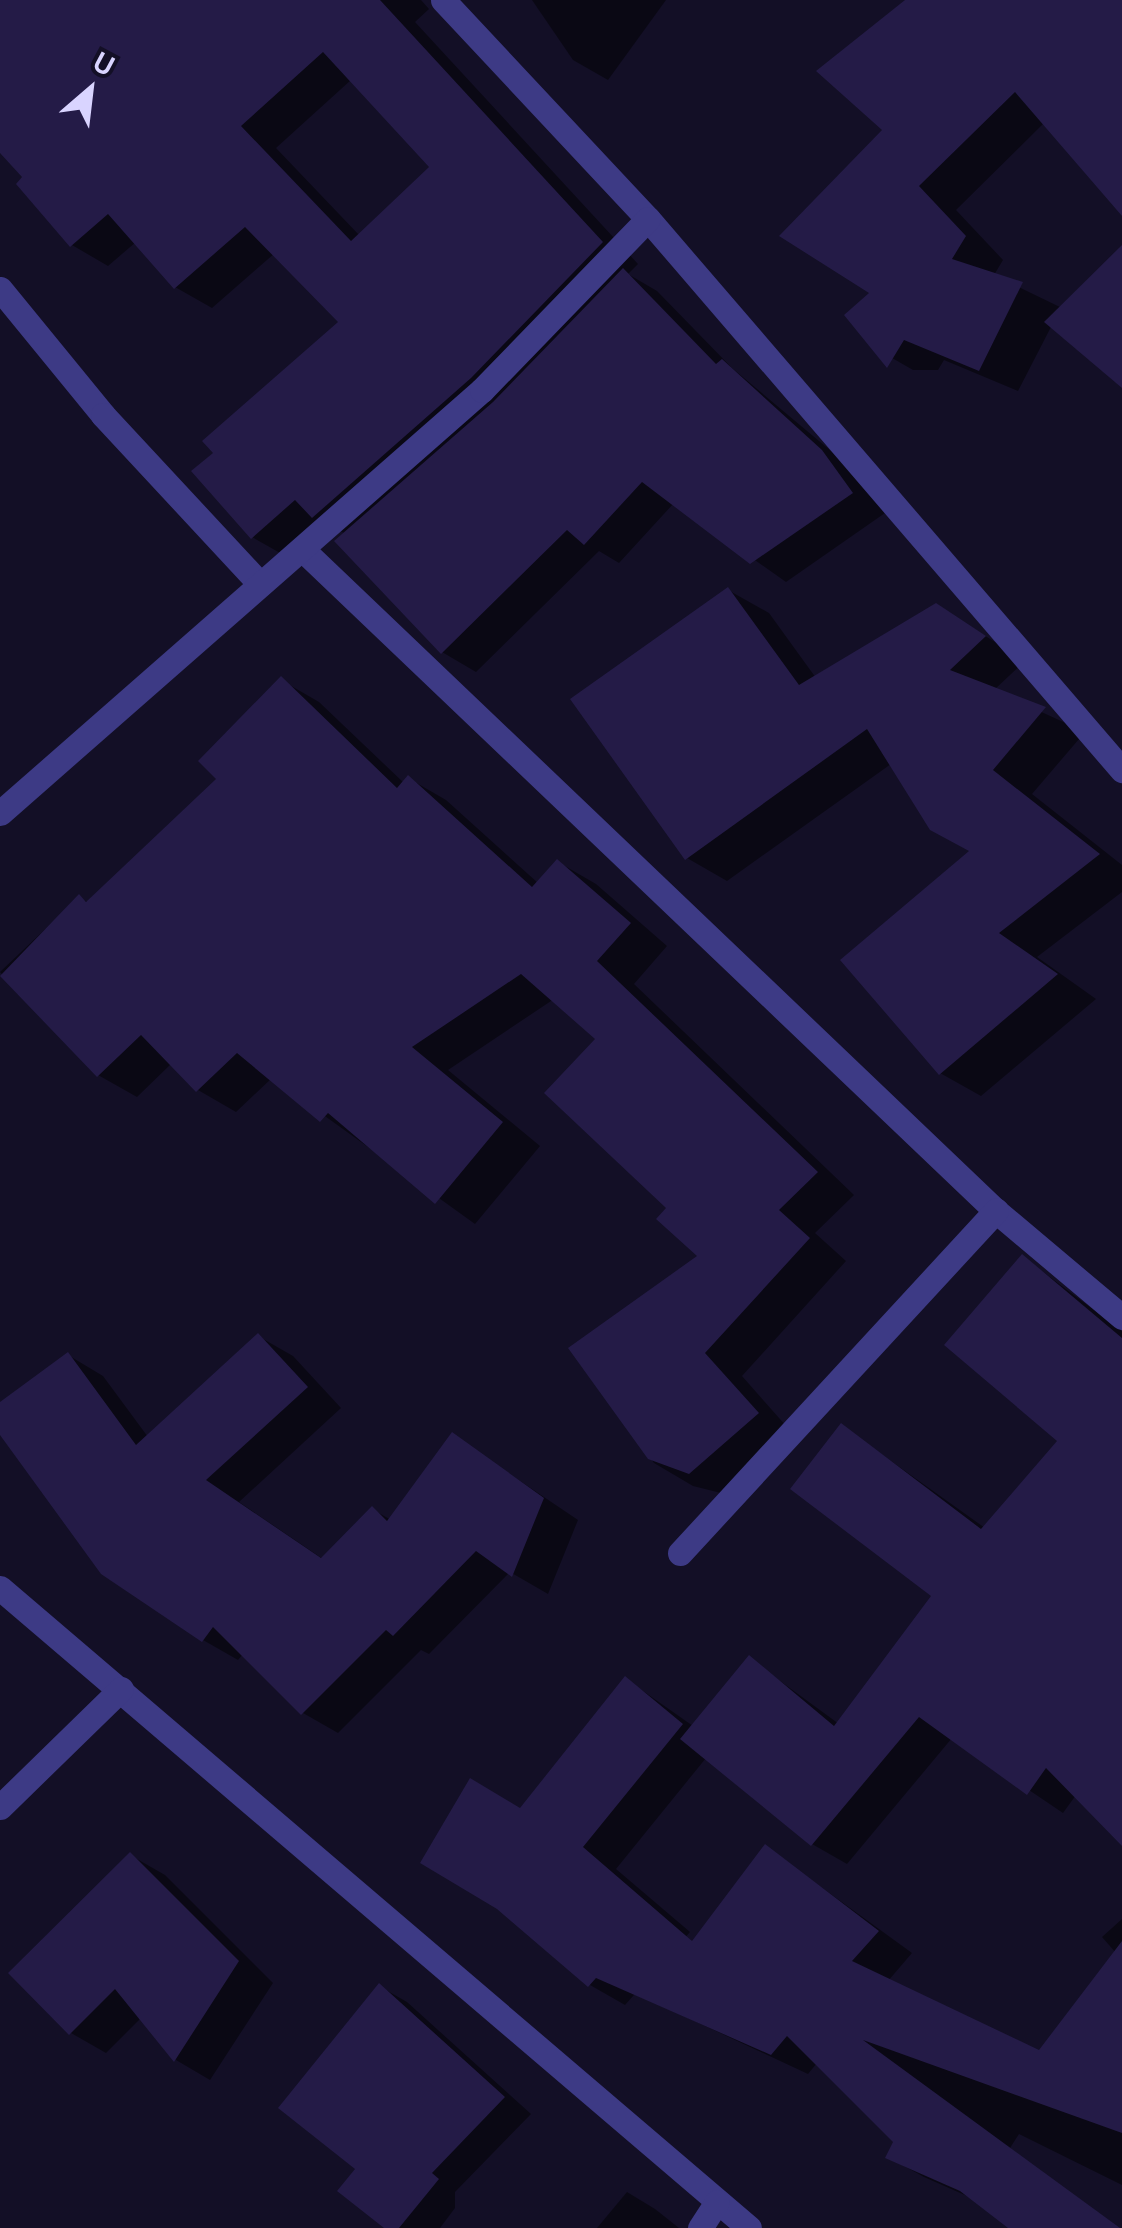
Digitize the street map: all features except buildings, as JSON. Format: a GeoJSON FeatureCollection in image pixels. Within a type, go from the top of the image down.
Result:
{"type":"FeatureCollection","features":[{"type":"Feature","properties":{"kind":"street"},"geometry":{"type":"LineString","coordinates":[[442,0],[648,219],[1122,770]]}},
{"type":"Feature","properties":{"kind":"street"},"geometry":{"type":"LineString","coordinates":[[0,813],[482,390],[648,219]]}},
{"type":"Feature","properties":{"kind":"street"},"geometry":{"type":"LineString","coordinates":[[0,289],[103,415],[260,584]]}},
{"type":"Feature","properties":{"kind":"street"},"geometry":{"type":"LineString","coordinates":[[302,548],[996,1211],[1122,1317]]}},
{"type":"Feature","properties":{"kind":"street"},"geometry":{"type":"LineString","coordinates":[[680,1553],[996,1211]]}},
{"type":"Feature","properties":{"kind":"street"},"geometry":{"type":"LineString","coordinates":[[0,1588],[749,2228]]}},
{"type":"Feature","properties":{"kind":"street"},"geometry":{"type":"LineString","coordinates":[[0,1807],[121,1688]]}},
{"type":"Feature","properties":{"kind":"street"},"geometry":{"type":"LineString","coordinates":[[700,2228],[718,2202]]}}]}
